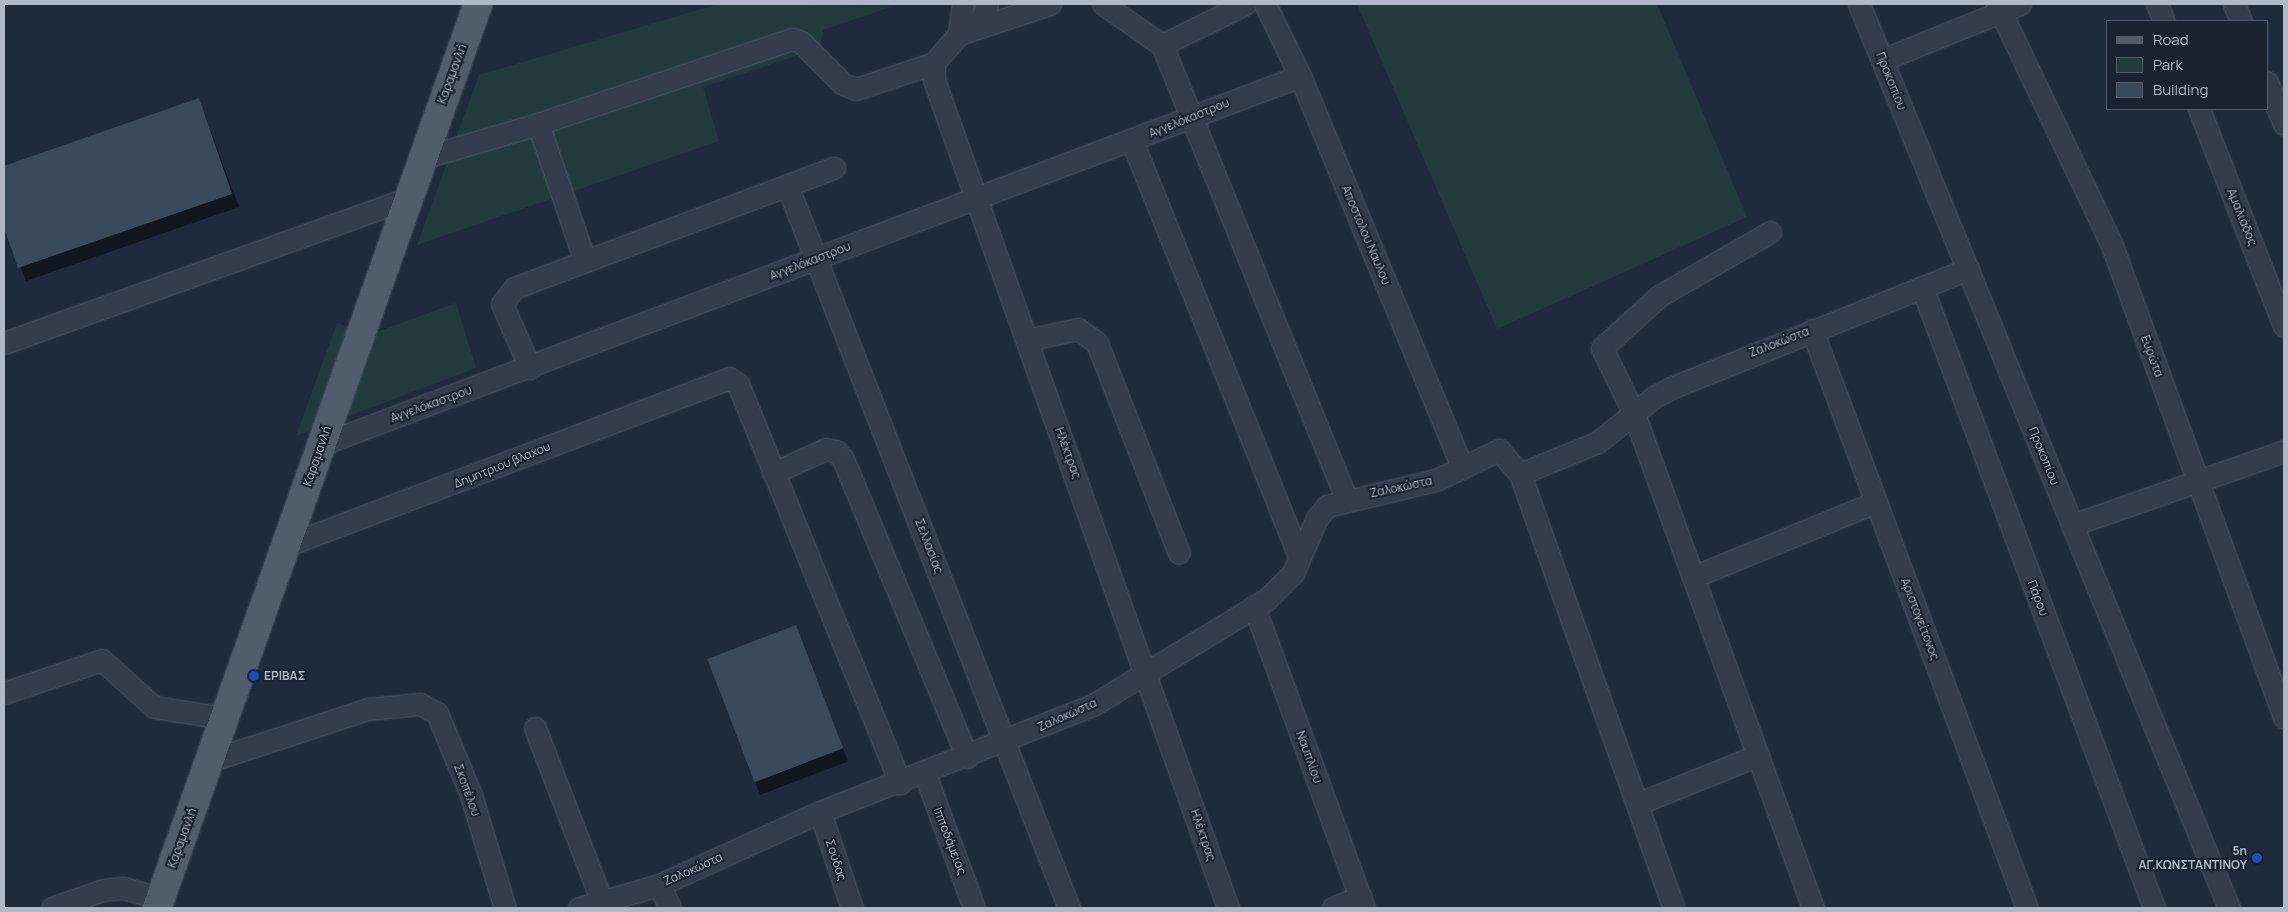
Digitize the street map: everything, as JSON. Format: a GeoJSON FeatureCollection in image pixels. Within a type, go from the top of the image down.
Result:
{"type":"FeatureCollection","features":[{"type":"Feature","properties":{"kind":"main road","name":"Καραμανλή"},"geometry":{"type":"LineString","coordinates":[[159,903],[478,4]]}},
{"type":"Feature","properties":{"kind":"street"},"geometry":{"type":"LineString","coordinates":[[962,4],[969,31]]}},
{"type":"Feature","properties":{"kind":"street"},"geometry":{"type":"LineString","coordinates":[[422,158],[538,124],[792,38],[801,42],[843,84],[856,89],[934,63],[969,31],[987,4]]}},
{"type":"Feature","properties":{"kind":"street"},"geometry":{"type":"LineString","coordinates":[[969,31],[1050,4]]}},
{"type":"Feature","properties":{"kind":"street"},"geometry":{"type":"LineString","coordinates":[[1103,4],[1162,45],[1346,498]]}},
{"type":"Feature","properties":{"kind":"street"},"geometry":{"type":"LineString","coordinates":[[1162,45],[1245,4]]}},
{"type":"Feature","properties":{"kind":"street","name":"Αποστολου Ναυλου"},"geometry":{"type":"LineString","coordinates":[[1265,4],[1300,76],[1462,468]]}},
{"type":"Feature","properties":{"kind":"street","name":"Προκοπίου"},"geometry":{"type":"LineString","coordinates":[[1859,4],[2229,908]]}},
{"type":"Feature","properties":{"kind":"street"},"geometry":{"type":"LineString","coordinates":[[1882,60],[1998,7],[2020,4]]}},
{"type":"Feature","properties":{"kind":"street"},"geometry":{"type":"LineString","coordinates":[[2156,4],[2164,20]]}},
{"type":"Feature","properties":{"kind":"street"},"geometry":{"type":"LineString","coordinates":[[2234,4],[2241,20]]}},
{"type":"Feature","properties":{"kind":"street","name":"Ευρώτα"},"geometry":{"type":"LineString","coordinates":[[1998,7],[2111,243],[2284,717]]}},
{"type":"Feature","properties":{"kind":"street","name":"Ηλέκτρας"},"geometry":{"type":"LineString","coordinates":[[934,63],[934,80],[1146,670],[1228,908]]}},
{"type":"Feature","properties":{"kind":"street","name":"Αγγελόκαστρου"},"geometry":{"type":"LineString","coordinates":[[320,445],[530,368],[975,196],[1132,141],[1192,116],[1300,76]]}},
{"type":"Feature","properties":{"kind":"street"},"geometry":{"type":"LineString","coordinates":[[2268,84],[2284,124]]}},
{"type":"Feature","properties":{"kind":"street","name":"Αμαλιάδος"},"geometry":{"type":"LineString","coordinates":[[2198,110],[2284,326]]}},
{"type":"Feature","properties":{"kind":"street"},"geometry":{"type":"LineString","coordinates":[[538,124],[584,261]]}},
{"type":"Feature","properties":{"kind":"street"},"geometry":{"type":"LineString","coordinates":[[1132,141],[1299,556]]}},
{"type":"Feature","properties":{"kind":"street"},"geometry":{"type":"LineString","coordinates":[[530,368],[502,304],[506,294],[584,261],[834,168]]}},
{"type":"Feature","properties":{"kind":"street","name":"Σελλασίας"},"geometry":{"type":"LineString","coordinates":[[787,185],[813,260],[1006,741],[1069,908]]}},
{"type":"Feature","properties":{"kind":"street"},"geometry":{"type":"LineString","coordinates":[[4,343],[407,200]]}},
{"type":"Feature","properties":{"kind":"street"},"geometry":{"type":"LineString","coordinates":[[1770,232],[1659,296],[1602,348],[1634,414],[1813,908]]}},
{"type":"Feature","properties":{"kind":"street","name":"Ζαλοκώστα"},"geometry":{"type":"LineString","coordinates":[[578,908],[601,899],[659,885],[820,812],[925,774],[1093,705],[1146,670],[1254,606],[1292,573],[1317,518],[1327,506],[1346,498],[1409,487],[1462,468],[1499,450],[1520,474],[1598,442],[1673,387],[1812,330],[1968,270]]}},
{"type":"Feature","properties":{"kind":"street","name":"Πάρου"},"geometry":{"type":"LineString","coordinates":[[1922,287],[2154,908]]}},
{"type":"Feature","properties":{"kind":"street"},"geometry":{"type":"LineString","coordinates":[[1027,340],[1078,329],[1090,333],[1097,343],[1179,553]]}},
{"type":"Feature","properties":{"kind":"street","name":"Αριστογείτονος"},"geometry":{"type":"LineString","coordinates":[[1812,330],[2027,908]]}},
{"type":"Feature","properties":{"kind":"street","name":"Δημητριου βλαχου"},"geometry":{"type":"LineString","coordinates":[[285,546],[717,379],[729,378],[738,384],[772,473]]}},
{"type":"Feature","properties":{"kind":"street"},"geometry":{"type":"LineString","coordinates":[[900,783],[772,473],[826,449],[836,451],[843,459],[967,757]]}},
{"type":"Feature","properties":{"kind":"street"},"geometry":{"type":"LineString","coordinates":[[2072,524],[2284,451]]}},
{"type":"Feature","properties":{"kind":"street"},"geometry":{"type":"LineString","coordinates":[[1520,474],[1674,908]]}},
{"type":"Feature","properties":{"kind":"street"},"geometry":{"type":"LineString","coordinates":[[1693,577],[1876,502]]}},
{"type":"Feature","properties":{"kind":"street","name":"Ναυπλίου"},"geometry":{"type":"LineString","coordinates":[[1254,606],[1362,902]]}},
{"type":"Feature","properties":{"kind":"street"},"geometry":{"type":"LineString","coordinates":[[4,693],[102,660],[154,708],[225,718]]}},
{"type":"Feature","properties":{"kind":"street","name":"Σκοπέλου"},"geometry":{"type":"LineString","coordinates":[[209,761],[398,703],[420,704],[438,713],[471,795],[505,908]]}},
{"type":"Feature","properties":{"kind":"street"},"geometry":{"type":"LineString","coordinates":[[535,728],[601,899]]}},
{"type":"Feature","properties":{"kind":"street"},"geometry":{"type":"LineString","coordinates":[[1638,804],[1758,755]]}},
{"type":"Feature","properties":{"kind":"street","name":"Ιπποδάμειας"},"geometry":{"type":"LineString","coordinates":[[925,774],[974,908]]}},
{"type":"Feature","properties":{"kind":"street","name":"Σούδας"},"geometry":{"type":"LineString","coordinates":[[820,812],[852,908]]}},
{"type":"Feature","properties":{"kind":"street"},"geometry":{"type":"LineString","coordinates":[[659,885],[670,908]]}},
{"type":"Feature","properties":{"kind":"street"},"geometry":{"type":"LineString","coordinates":[[52,908],[103,890],[123,888],[159,903]]}},
{"type":"Feature","properties":{"kind":"street"},"geometry":{"type":"LineString","coordinates":[[1333,908],[1362,902]]}},
{"type":"Feature","properties":{"kind":"green space"},"geometry":{"type":"Polygon","coordinates":[[[718,4],[894,6],[823,30],[820,48],[703,87],[719,141],[417,245],[479,75],[718,4]]]}},
{"type":"Feature","properties":{"kind":"green space"},"geometry":{"type":"Polygon","coordinates":[[[1357,4],[1657,4],[1747,217],[1497,329],[1357,4]]]}},
{"type":"Feature","properties":{"kind":"green space"},"geometry":{"type":"Polygon","coordinates":[[[456,303],[476,368],[296,436],[337,323],[371,334],[456,303]]]}},
{"type":"Feature","properties":{"kind":"building"},"geometry":{"type":"Polygon","coordinates":[[[199,98],[232,194],[18,268],[4,228],[4,166],[199,98]]]}},
{"type":"Feature","properties":{"kind":"building"},"geometry":{"type":"Polygon","coordinates":[[[796,625],[843,748],[755,782],[707,659],[796,625]]]}},
{"type":"Feature","properties":{"kind":"place","name":"ΕΡΙΒΑΣ"},"geometry":{"type":"Point","coordinates":[254,676]}},
{"type":"Feature","properties":{"kind":"place","name":"5η ΑΓ.ΚΩΝΣΤΑΝΤΙΝΟΥ"},"geometry":{"type":"Point","coordinates":[2257,858]}}]}
